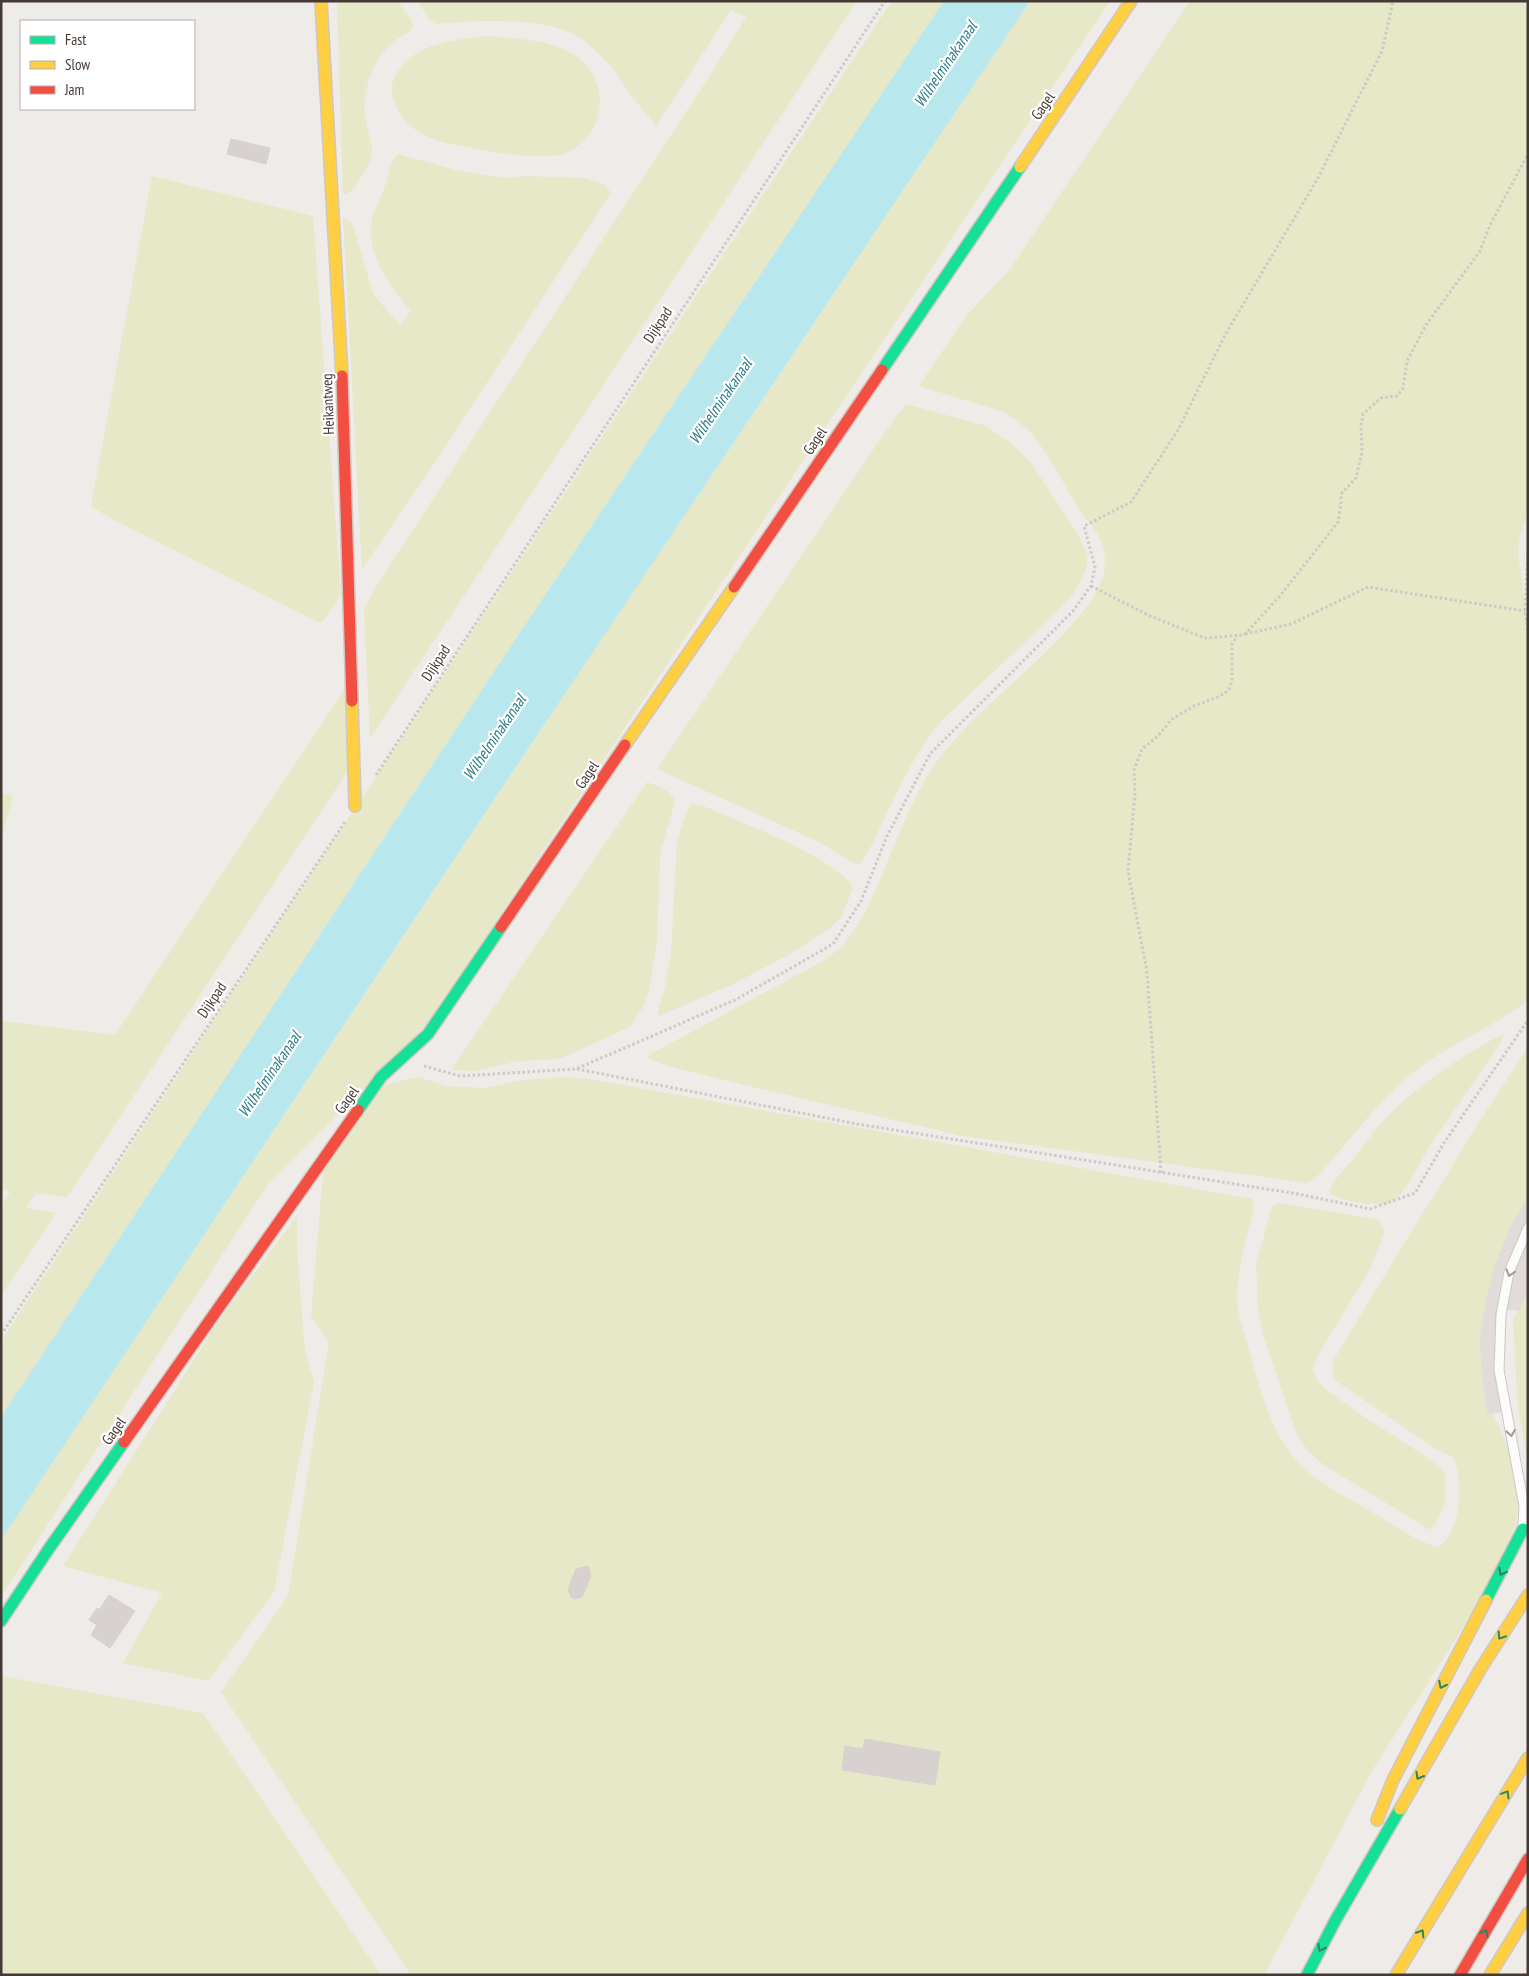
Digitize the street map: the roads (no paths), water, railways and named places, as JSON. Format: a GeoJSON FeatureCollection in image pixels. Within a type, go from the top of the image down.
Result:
{"type":"FeatureCollection","features":[{"type":"Feature","properties":{"kind":"main road","name":"Heikantweg"},"geometry":{"type":"LineString","coordinates":[[321,1],[341,332],[355,806]]}},
{"type":"Feature","properties":{"kind":"main road","name":"Gagel"},"geometry":{"type":"LineString","coordinates":[[1,1621],[48,1550],[381,1077],[428,1034],[1007,187],[1131,1]]}},
{"type":"Feature","properties":{"kind":"main road"},"geometry":{"type":"LineString","coordinates":[[1335,1921],[1393,1780],[1526,1525]]}},
{"type":"Feature","properties":{"kind":"main road"},"geometry":{"type":"LineString","coordinates":[[1307,1975],[1335,1921],[1481,1668],[1528,1595]]}},
{"type":"Feature","properties":{"kind":"main road"},"geometry":{"type":"LineString","coordinates":[[1396,1975],[1528,1758]]}},
{"type":"Feature","properties":{"kind":"main road"},"geometry":{"type":"LineString","coordinates":[[1460,1975],[1528,1859]]}},
{"type":"Feature","properties":{"kind":"main road"},"geometry":{"type":"LineString","coordinates":[[1490,1975],[1528,1913]]}},
{"type":"Feature","properties":{"kind":"lane"},"geometry":{"type":"LineString","coordinates":[[1526,1525],[1499,1370],[1501,1315],[1509,1272],[1528,1228]]}},
{"type":"Feature","properties":{"kind":"water","name":"Wilhelminakanaal"},"geometry":{"type":"Polygon","coordinates":[[[944,1],[1030,1],[493,801],[1,1540],[1,1417],[519,634],[944,1]]]}}]}
